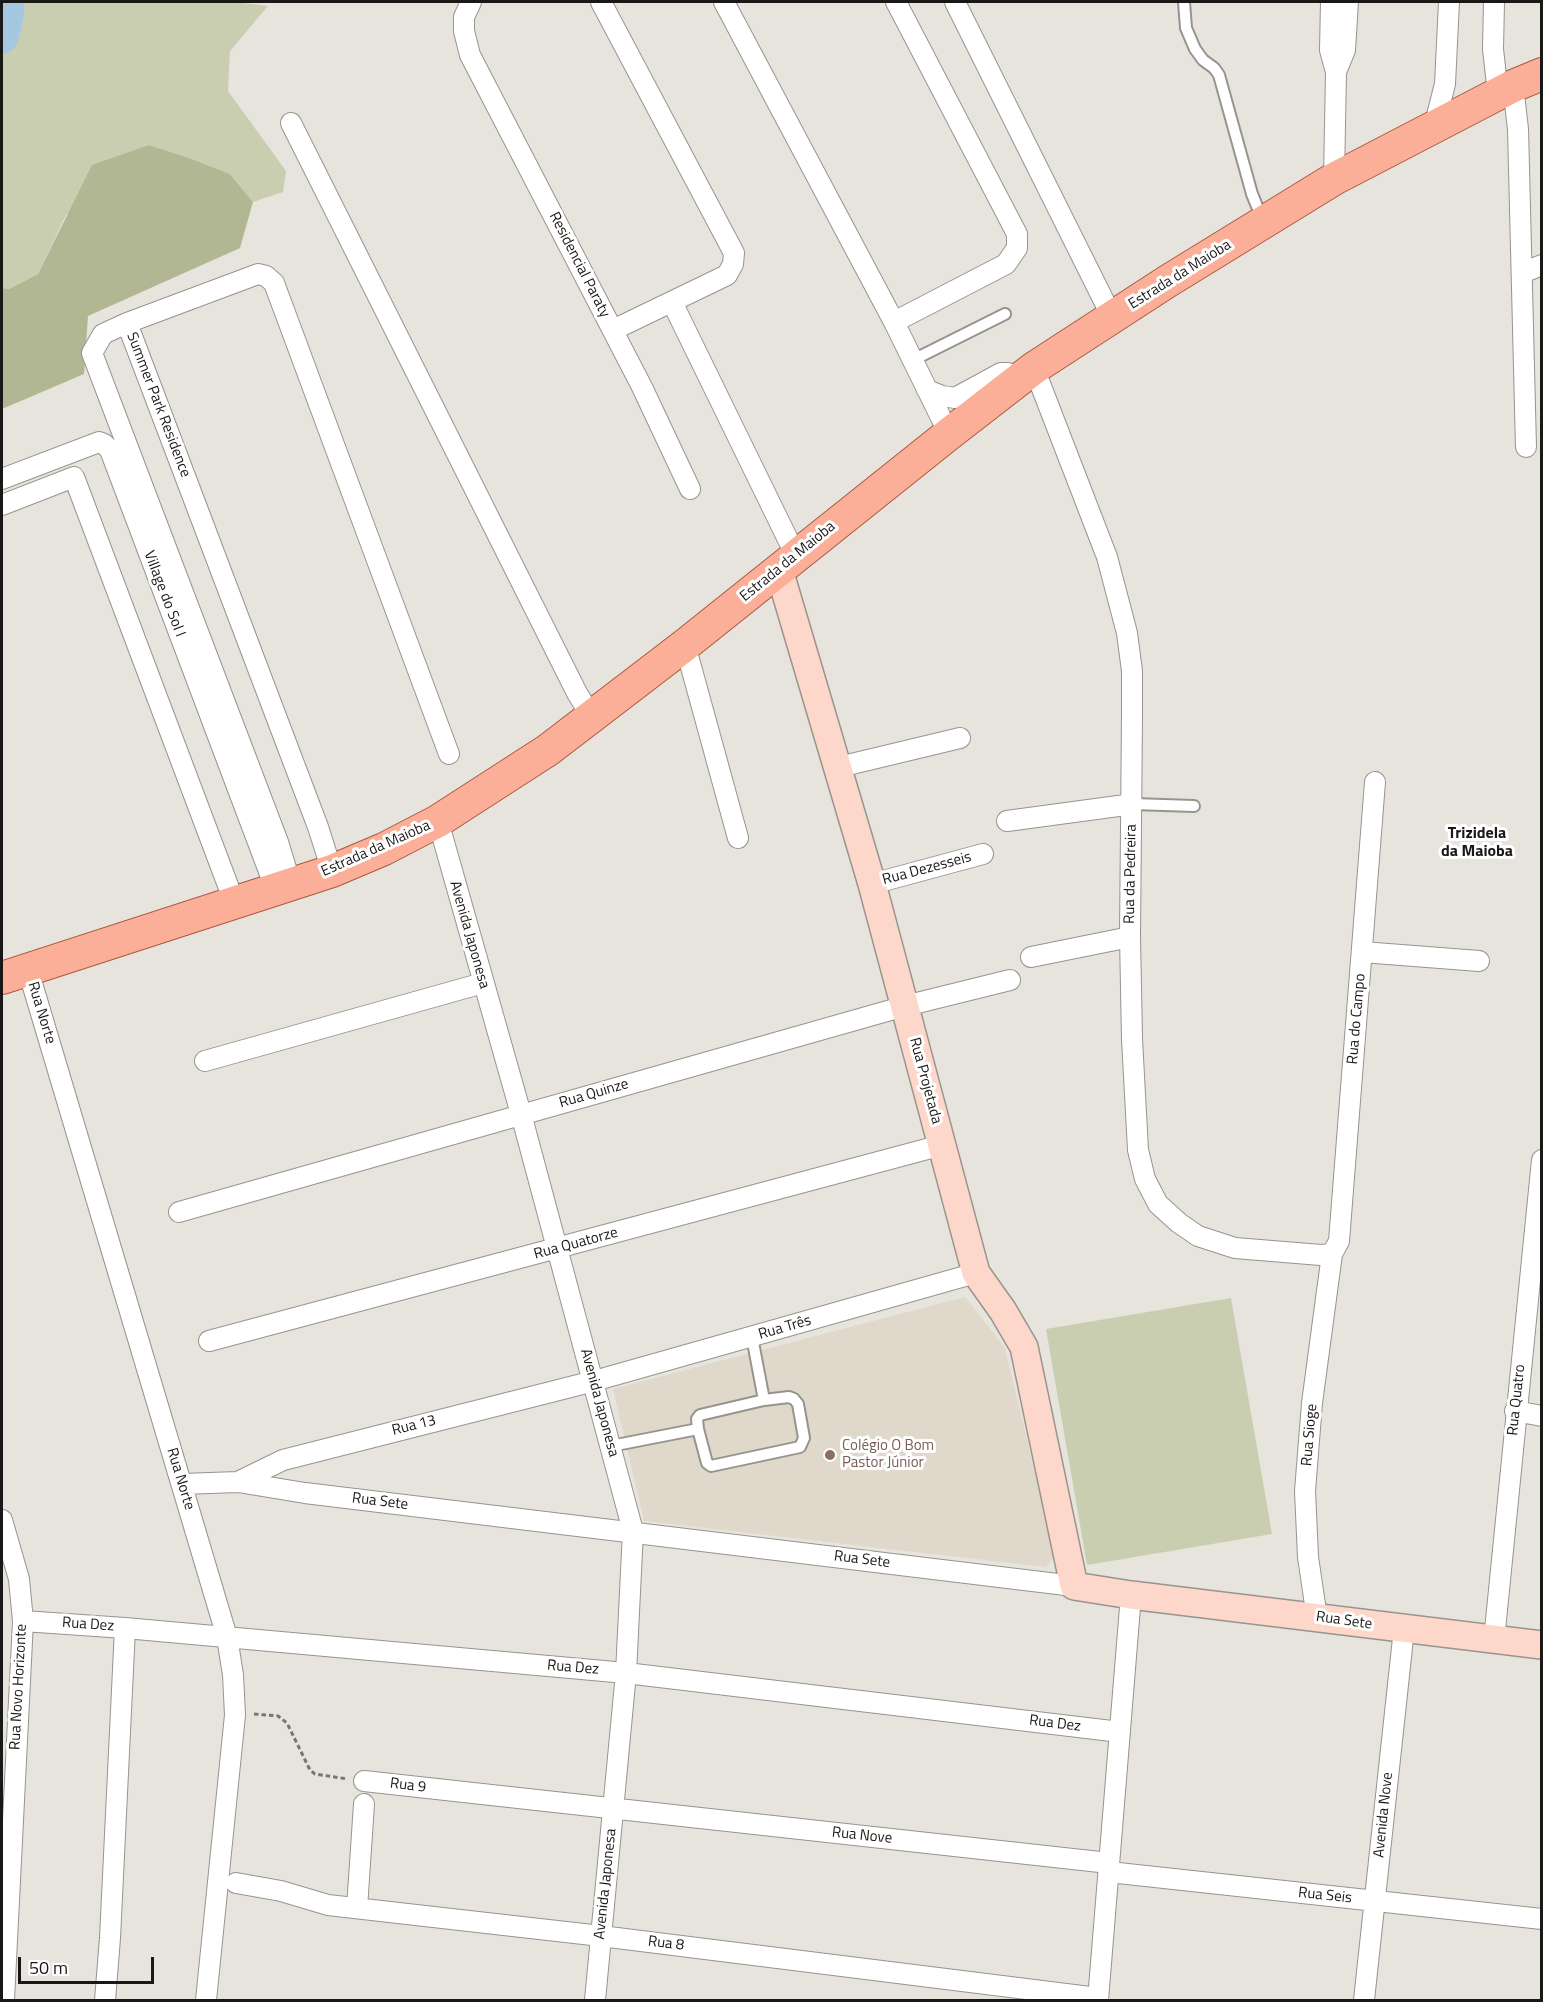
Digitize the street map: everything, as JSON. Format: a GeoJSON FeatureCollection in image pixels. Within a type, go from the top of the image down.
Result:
{"type":"FeatureCollection","features":[{"type":"Feature","properties":{"kind":"main road","name":"Estrada da Maioba"},"geometry":{"type":"LineString","coordinates":[[15,974],[332,871],[384,849],[438,821],[548,750],[685,645],[1026,374],[1112,317],[1264,224],[1334,178],[1505,90],[1542,74]]}},
{"type":"Feature","properties":{"kind":"street","name":"Residencial Paraty"},"geometry":{"type":"LineString","coordinates":[[471,2],[464,16],[464,31],[470,55],[613,330],[728,274],[733,264],[734,253],[601,2]]}},
{"type":"Feature","properties":{"kind":"street"},"geometry":{"type":"LineString","coordinates":[[724,2],[894,322],[949,434]]}},
{"type":"Feature","properties":{"kind":"street"},"geometry":{"type":"LineString","coordinates":[[894,322],[1006,264],[1017,248],[1017,234],[896,2]]}},
{"type":"Feature","properties":{"kind":"street"},"geometry":{"type":"LineString","coordinates":[[955,2],[1112,317]]}},
{"type":"Feature","properties":{"kind":"street"},"geometry":{"type":"LineString","coordinates":[[1331,2],[1330,50],[1336,72],[1334,178]]}},
{"type":"Feature","properties":{"kind":"street"},"geometry":{"type":"LineString","coordinates":[[1336,72],[1345,50],[1348,2]]}},
{"type":"Feature","properties":{"kind":"street"},"geometry":{"type":"LineString","coordinates":[[1434,127],[1445,84],[1449,2]]}},
{"type":"Feature","properties":{"kind":"street"},"geometry":{"type":"LineString","coordinates":[[1494,2],[1493,49],[1518,129],[1526,447]]}},
{"type":"Feature","properties":{"kind":"street"},"geometry":{"type":"LineString","coordinates":[[291,123],[577,693],[591,716]]}},
{"type":"Feature","properties":{"kind":"street"},"geometry":{"type":"LineString","coordinates":[[1522,273],[1542,265]]}},
{"type":"Feature","properties":{"kind":"street","name":"Summer Park Residence"},"geometry":{"type":"LineString","coordinates":[[332,871],[314,816],[127,323],[258,274],[266,276],[273,282],[449,754]]}},
{"type":"Feature","properties":{"kind":"street"},"geometry":{"type":"LineString","coordinates":[[672,303],[788,563]]}},
{"type":"Feature","properties":{"kind":"street"},"geometry":{"type":"LineString","coordinates":[[127,323],[103,334],[92,353],[278,842],[284,888]]}},
{"type":"Feature","properties":{"kind":"street"},"geometry":{"type":"LineString","coordinates":[[613,330],[690,489]]}},
{"type":"Feature","properties":{"kind":"street"},"geometry":{"type":"LineString","coordinates":[[927,390],[955,398],[1001,373],[1026,374]]}},
{"type":"Feature","properties":{"kind":"street","name":"Rua da Pedreira"},"geometry":{"type":"LineString","coordinates":[[1026,374],[1107,557],[1127,633],[1132,671],[1133,804],[1130,938],[1132,1039],[1138,1150],[1145,1179],[1158,1204],[1198,1236],[1235,1248],[1332,1254]]}},
{"type":"Feature","properties":{"kind":"street","name":"Village do Sol I"},"geometry":{"type":"LineString","coordinates":[[2,479],[99,442],[110,450],[261,848],[284,888]]}},
{"type":"Feature","properties":{"kind":"street"},"geometry":{"type":"LineString","coordinates":[[66,455],[235,904]]}},
{"type":"Feature","properties":{"kind":"street"},"geometry":{"type":"LineString","coordinates":[[2,505],[74,477]]}},
{"type":"Feature","properties":{"kind":"street","name":"Rua Projetada"},"geometry":{"type":"LineString","coordinates":[[788,563],[839,767],[976,1273],[1004,1311],[1024,1347],[1074,1586]]}},
{"type":"Feature","properties":{"kind":"street"},"geometry":{"type":"LineString","coordinates":[[685,645],[738,838]]}},
{"type":"Feature","properties":{"kind":"street"},"geometry":{"type":"LineString","coordinates":[[839,767],[960,738]]}},
{"type":"Feature","properties":{"kind":"street","name":"Rua do Campo"},"geometry":{"type":"LineString","coordinates":[[1332,1254],[1339,1241],[1375,782]]}},
{"type":"Feature","properties":{"kind":"street"},"geometry":{"type":"LineString","coordinates":[[1007,821],[1133,804]]}},
{"type":"Feature","properties":{"kind":"street","name":"Avenida Japonesa"},"geometry":{"type":"LineString","coordinates":[[438,821],[521,1114],[633,1531],[626,1672],[595,2001]]}},
{"type":"Feature","properties":{"kind":"street","name":"Rua Dezesseis"},"geometry":{"type":"LineString","coordinates":[[872,884],[983,854]]}},
{"type":"Feature","properties":{"kind":"street"},"geometry":{"type":"LineString","coordinates":[[1031,957],[1130,938]]}},
{"type":"Feature","properties":{"kind":"street"},"geometry":{"type":"LineString","coordinates":[[1362,952],[1479,961]]}},
{"type":"Feature","properties":{"kind":"street","name":"Rua Norte"},"geometry":{"type":"LineString","coordinates":[[15,974],[182,1484],[227,1637],[233,1675],[235,1715],[206,2001]]}},
{"type":"Feature","properties":{"kind":"street","name":"Rua Quinze"},"geometry":{"type":"LineString","coordinates":[[179,1212],[905,1006],[1010,980]]}},
{"type":"Feature","properties":{"kind":"street"},"geometry":{"type":"LineString","coordinates":[[205,1061],[483,983]]}},
{"type":"Feature","properties":{"kind":"street","name":"Rua Quatorze"},"geometry":{"type":"LineString","coordinates":[[209,1341],[942,1145]]}},
{"type":"Feature","properties":{"kind":"street","name":"Rua Quatro"},"geometry":{"type":"LineString","coordinates":[[1494,1640],[1515,1411],[1542,1160]]}},
{"type":"Feature","properties":{"kind":"street","name":"Rua Sioge"},"geometry":{"type":"LineString","coordinates":[[1317,1618],[1308,1557],[1305,1491],[1312,1403],[1332,1254]]}},
{"type":"Feature","properties":{"kind":"street","name":"Rua Três"},"geometry":{"type":"LineString","coordinates":[[594,1381],[976,1273]]}},
{"type":"Feature","properties":{"kind":"street","name":"Rua 13"},"geometry":{"type":"LineString","coordinates":[[238,1482],[283,1460],[594,1381]]}},
{"type":"Feature","properties":{"kind":"street"},"geometry":{"type":"LineString","coordinates":[[1515,1411],[1542,1416]]}},
{"type":"Feature","properties":{"kind":"street","name":"Rua Sete"},"geometry":{"type":"LineString","coordinates":[[182,1484],[238,1482],[305,1493],[633,1531],[1542,1646]]}},
{"type":"Feature","properties":{"kind":"street","name":"Rua Novo Horizonte"},"geometry":{"type":"LineString","coordinates":[[2,1521],[19,1579],[23,1621],[4,2001]]}},
{"type":"Feature","properties":{"kind":"street"},"geometry":{"type":"LineString","coordinates":[[1098,1999],[1131,1595]]}},
{"type":"Feature","properties":{"kind":"street","name":"Rua Dez"},"geometry":{"type":"LineString","coordinates":[[23,1621],[626,1672],[1120,1732]]}},
{"type":"Feature","properties":{"kind":"street"},"geometry":{"type":"LineString","coordinates":[[105,2001],[125,1628]]}},
{"type":"Feature","properties":{"kind":"street","name":"Avenida Nove"},"geometry":{"type":"LineString","coordinates":[[1365,2001],[1404,1629]]}},
{"type":"Feature","properties":{"kind":"street","name":"Rua 9"},"geometry":{"type":"LineString","coordinates":[[364,1781],[614,1810]]}},
{"type":"Feature","properties":{"kind":"street"},"geometry":{"type":"LineString","coordinates":[[357,1908],[364,1804]]}},
{"type":"Feature","properties":{"kind":"street","name":"Rua Nove"},"geometry":{"type":"LineString","coordinates":[[614,1810],[1109,1868]]}},
{"type":"Feature","properties":{"kind":"street","name":"Rua Seis"},"geometry":{"type":"LineString","coordinates":[[1109,1868],[1542,1919]]}},
{"type":"Feature","properties":{"kind":"street","name":"Rua 8"},"geometry":{"type":"LineString","coordinates":[[236,1883],[281,1891],[328,1905],[601,1936],[1098,1999]]}},
{"type":"Feature","properties":{"kind":"lane"},"geometry":{"type":"LineString","coordinates":[[1184,2],[1186,28],[1195,49],[1219,75],[1252,194],[1264,224]]}},
{"type":"Feature","properties":{"kind":"lane"},"geometry":{"type":"LineString","coordinates":[[913,360],[1005,314]]}},
{"type":"Feature","properties":{"kind":"lane"},"geometry":{"type":"LineString","coordinates":[[1133,804],[1194,806]]}},
{"type":"Feature","properties":{"kind":"lane"},"geometry":{"type":"LineString","coordinates":[[752,1337],[764,1400]]}},
{"type":"Feature","properties":{"kind":"lane"},"geometry":{"type":"LineString","coordinates":[[789,1397],[798,1404],[804,1438],[800,1447],[711,1466],[704,1460],[698,1419],[705,1413],[764,1400],[789,1397]]}},
{"type":"Feature","properties":{"kind":"lane"},"geometry":{"type":"LineString","coordinates":[[611,1446],[698,1429]]}},
{"type":"Feature","properties":{"kind":"path"},"geometry":{"type":"LineString","coordinates":[[235,1715],[278,1716],[287,1723],[309,1770],[321,1777],[364,1781]]}},
{"type":"Feature","properties":{"kind":"shaded area","name":"Colégio O Bom Pastor Júnior"},"geometry":{"type":"Polygon","coordinates":[[[965,1297],[1005,1348],[1055,1556],[1046,1567],[644,1521],[613,1389],[965,1297]]]}},
{"type":"Feature","properties":{"kind":"green space"},"geometry":{"type":"Polygon","coordinates":[[[2,2],[235,2],[268,6],[230,51],[228,91],[286,171],[283,192],[253,202],[230,174],[149,145],[66,215],[38,274],[9,289],[2,288],[2,2]]]}},
{"type":"Feature","properties":{"kind":"green space"},"geometry":{"type":"Polygon","coordinates":[[[149,145],[230,174],[253,202],[240,248],[88,316],[84,374],[2,409],[2,288],[9,289],[38,274],[92,165],[149,145]]]}},
{"type":"Feature","properties":{"kind":"green space"},"geometry":{"type":"Polygon","coordinates":[[[1231,1298],[1272,1534],[1087,1565],[1046,1329],[1231,1298]]]}},
{"type":"Feature","properties":{"kind":"waterway"},"geometry":{"type":"LineString","coordinates":[[2,37],[8,2]]}},
{"type":"Feature","properties":{"kind":"place","name":"Colégio O Bom Pastor Júnior"},"geometry":{"type":"Point","coordinates":[830,1455]}},
{"type":"Feature","properties":{"kind":"district","name":"Trizidela da Maioba"},"geometry":{"type":"Point","coordinates":[1477,843]}}]}
